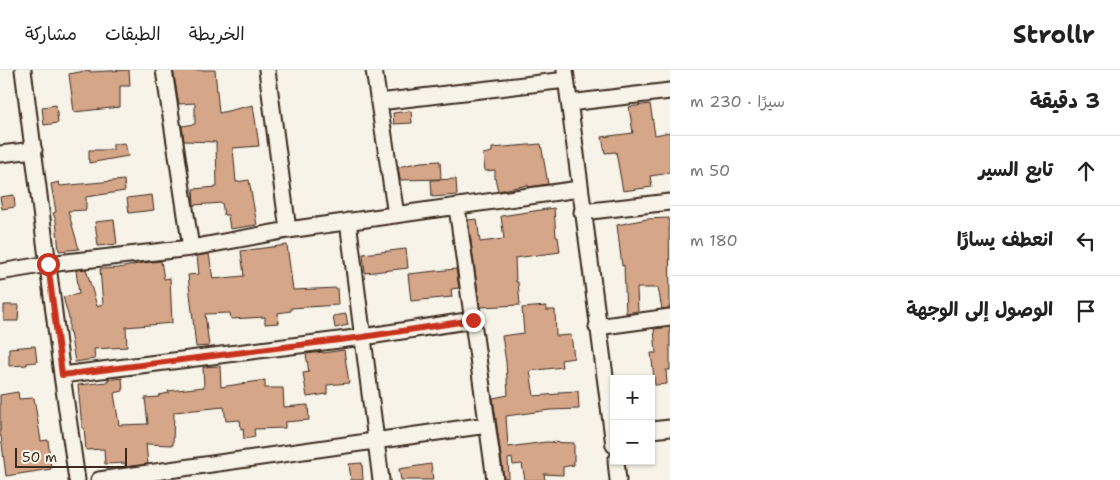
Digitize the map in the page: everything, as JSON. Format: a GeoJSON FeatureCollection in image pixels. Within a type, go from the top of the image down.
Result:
{"type":"FeatureCollection","features":[{"type":"Feature","properties":{"kind":"street"},"geometry":{"type":"LineString","coordinates":[[23,70],[77,480]]}},
{"type":"Feature","properties":{"kind":"street"},"geometry":{"type":"LineString","coordinates":[[164,70],[191,248]]}},
{"type":"Feature","properties":{"kind":"street"},"geometry":{"type":"LineString","coordinates":[[267,70],[288,230]]}},
{"type":"Feature","properties":{"kind":"street"},"geometry":{"type":"LineString","coordinates":[[374,70],[396,215]]}},
{"type":"Feature","properties":{"kind":"street"},"geometry":{"type":"LineString","coordinates":[[379,102],[565,75],[610,420]]}},
{"type":"Feature","properties":{"kind":"street"},"geometry":{"type":"LineString","coordinates":[[569,104],[670,91]]}},
{"type":"Feature","properties":{"kind":"street"},"geometry":{"type":"LineString","coordinates":[[0,154],[34,150]]}},
{"type":"Feature","properties":{"kind":"street"},"geometry":{"type":"LineString","coordinates":[[0,272],[48,264],[191,248],[288,230],[579,189]]}},
{"type":"Feature","properties":{"kind":"street"},"geometry":{"type":"LineString","coordinates":[[582,212],[670,202]]}},
{"type":"Feature","properties":{"kind":"street"},"geometry":{"type":"LineString","coordinates":[[457,207],[495,480]]}},
{"type":"Feature","properties":{"kind":"street"},"geometry":{"type":"LineString","coordinates":[[348,221],[381,480]]}},
{"type":"Feature","properties":{"kind":"street"},"geometry":{"type":"LineString","coordinates":[[597,327],[670,317]]}},
{"type":"Feature","properties":{"kind":"street"},"geometry":{"type":"LineString","coordinates":[[62,375],[363,337],[473,320]]}},
{"type":"Feature","properties":{"kind":"street"},"geometry":{"type":"LineString","coordinates":[[99,480],[487,425]]}},
{"type":"Feature","properties":{"kind":"street"},"geometry":{"type":"LineString","coordinates":[[655,430],[670,428]]}},
{"type":"Feature","properties":{"kind":"street"},"geometry":{"type":"LineString","coordinates":[[616,465],[618,480]]}},
{"type":"Feature","properties":{"kind":"building"},"geometry":{"type":"Polygon","coordinates":[[[90,70],[90,72],[129,70],[130,86],[120,86],[120,107],[74,112],[69,74],[90,70]]]}},
{"type":"Feature","properties":{"kind":"building"},"geometry":{"type":"Polygon","coordinates":[[[173,70],[215,70],[219,113],[253,105],[259,146],[233,148],[236,182],[249,180],[257,225],[230,229],[228,215],[224,215],[222,203],[194,205],[193,189],[217,187],[216,142],[184,141],[182,126],[195,124],[195,103],[179,104],[173,70]]]}},
{"type":"Feature","properties":{"kind":"building"},"geometry":{"type":"Polygon","coordinates":[[[650,104],[655,135],[670,132],[670,173],[650,176],[652,187],[623,191],[616,152],[605,153],[602,137],[633,133],[629,107],[650,104]]]}},
{"type":"Feature","properties":{"kind":"building"},"geometry":{"type":"Polygon","coordinates":[[[56,105],[58,123],[44,125],[42,107],[56,105]]]}},
{"type":"Feature","properties":{"kind":"building"},"geometry":{"type":"Polygon","coordinates":[[[411,111],[412,123],[394,124],[393,113],[411,111]]]}},
{"type":"Feature","properties":{"kind":"building"},"geometry":{"type":"Polygon","coordinates":[[[125,143],[128,156],[89,163],[89,150],[113,150],[113,144],[125,143]]]}},
{"type":"Feature","properties":{"kind":"building"},"geometry":{"type":"Polygon","coordinates":[[[541,144],[548,184],[529,187],[528,185],[498,191],[495,170],[485,171],[483,154],[492,152],[492,148],[541,144]]]}},
{"type":"Feature","properties":{"kind":"building"},"geometry":{"type":"Polygon","coordinates":[[[440,161],[441,179],[400,180],[398,167],[421,162],[440,161]]]}},
{"type":"Feature","properties":{"kind":"building"},"geometry":{"type":"Polygon","coordinates":[[[456,179],[457,195],[432,197],[431,180],[456,179]]]}},
{"type":"Feature","properties":{"kind":"building"},"geometry":{"type":"Polygon","coordinates":[[[124,180],[125,191],[86,197],[86,210],[68,211],[79,249],[59,251],[56,221],[53,213],[56,212],[51,184],[59,182],[60,186],[124,180]]]}},
{"type":"Feature","properties":{"kind":"building"},"geometry":{"type":"Polygon","coordinates":[[[14,195],[15,207],[2,209],[0,197],[14,195]]]}},
{"type":"Feature","properties":{"kind":"building"},"geometry":{"type":"Polygon","coordinates":[[[152,195],[154,210],[129,213],[127,198],[152,195]]]}},
{"type":"Feature","properties":{"kind":"building"},"geometry":{"type":"Polygon","coordinates":[[[554,208],[556,237],[558,237],[560,252],[515,258],[516,282],[518,282],[520,305],[480,307],[468,220],[477,219],[480,242],[504,239],[501,216],[554,208]]]}},
{"type":"Feature","properties":{"kind":"building"},"geometry":{"type":"Polygon","coordinates":[[[669,218],[670,308],[662,309],[658,288],[637,288],[638,311],[626,313],[624,265],[622,266],[617,225],[647,219],[669,218]]]}},
{"type":"Feature","properties":{"kind":"building"},"geometry":{"type":"Polygon","coordinates":[[[114,220],[117,244],[98,246],[95,222],[114,220]]]}},
{"type":"Feature","properties":{"kind":"building"},"geometry":{"type":"Polygon","coordinates":[[[287,245],[293,290],[337,288],[338,305],[291,308],[291,311],[278,313],[279,323],[265,324],[265,317],[231,319],[230,313],[205,314],[209,346],[196,347],[188,275],[199,274],[197,256],[209,254],[213,279],[244,276],[241,251],[287,245]]]}},
{"type":"Feature","properties":{"kind":"building"},"geometry":{"type":"Polygon","coordinates":[[[406,249],[408,268],[365,273],[363,254],[406,249]]]}},
{"type":"Feature","properties":{"kind":"building"},"geometry":{"type":"Polygon","coordinates":[[[161,261],[164,279],[170,278],[172,323],[126,327],[127,347],[94,349],[95,359],[75,362],[69,332],[69,318],[63,297],[79,294],[76,270],[86,269],[97,306],[103,304],[100,269],[161,261]]]}},
{"type":"Feature","properties":{"kind":"building"},"geometry":{"type":"Polygon","coordinates":[[[456,269],[459,288],[451,289],[452,297],[411,301],[408,274],[456,269]]]}},
{"type":"Feature","properties":{"kind":"building"},"geometry":{"type":"Polygon","coordinates":[[[4,305],[19,305],[18,321],[4,321],[4,305]]]}},
{"type":"Feature","properties":{"kind":"building"},"geometry":{"type":"Polygon","coordinates":[[[546,306],[546,310],[555,310],[556,336],[571,335],[574,358],[561,360],[562,367],[530,371],[534,396],[578,391],[579,409],[550,410],[506,416],[508,447],[546,442],[574,443],[574,465],[563,467],[563,475],[544,474],[545,480],[525,480],[522,464],[513,465],[512,458],[508,459],[509,477],[504,478],[493,398],[508,395],[502,336],[524,333],[522,308],[546,306]]]}},
{"type":"Feature","properties":{"kind":"building"},"geometry":{"type":"Polygon","coordinates":[[[346,314],[348,325],[335,328],[333,316],[346,314]]]}},
{"type":"Feature","properties":{"kind":"building"},"geometry":{"type":"Polygon","coordinates":[[[670,327],[670,370],[666,370],[667,384],[655,385],[651,353],[656,353],[654,329],[670,327]]]}},
{"type":"Feature","properties":{"kind":"building"},"geometry":{"type":"Polygon","coordinates":[[[35,346],[37,362],[27,363],[27,365],[9,366],[9,348],[35,346]]]}},
{"type":"Feature","properties":{"kind":"building"},"geometry":{"type":"Polygon","coordinates":[[[344,350],[349,383],[327,385],[327,394],[307,397],[303,373],[309,372],[306,354],[344,350]]]}},
{"type":"Feature","properties":{"kind":"building"},"geometry":{"type":"Polygon","coordinates":[[[220,366],[221,387],[265,380],[265,388],[283,388],[284,407],[308,405],[309,420],[285,422],[285,428],[254,429],[255,437],[244,439],[240,420],[226,421],[224,407],[174,412],[173,445],[146,444],[148,464],[125,467],[125,463],[105,464],[104,449],[86,450],[78,385],[107,382],[107,380],[122,378],[123,391],[114,393],[119,425],[148,424],[145,398],[159,397],[159,395],[169,393],[168,391],[204,387],[203,367],[220,366]]]}},
{"type":"Feature","properties":{"kind":"building"},"geometry":{"type":"Polygon","coordinates":[[[18,392],[19,399],[34,398],[41,441],[48,440],[51,469],[6,476],[0,436],[0,395],[18,392]]]}},
{"type":"Feature","properties":{"kind":"building"},"geometry":{"type":"Polygon","coordinates":[[[362,463],[363,480],[351,480],[349,464],[362,463]]]}},
{"type":"Feature","properties":{"kind":"building"},"geometry":{"type":"Polygon","coordinates":[[[431,464],[433,480],[401,480],[399,469],[431,464]]]}},
{"type":"Feature","properties":{"kind":"route"},"geometry":{"type":"LineString","coordinates":[[48,264],[62,375],[363,337],[473,320]]}}]}
